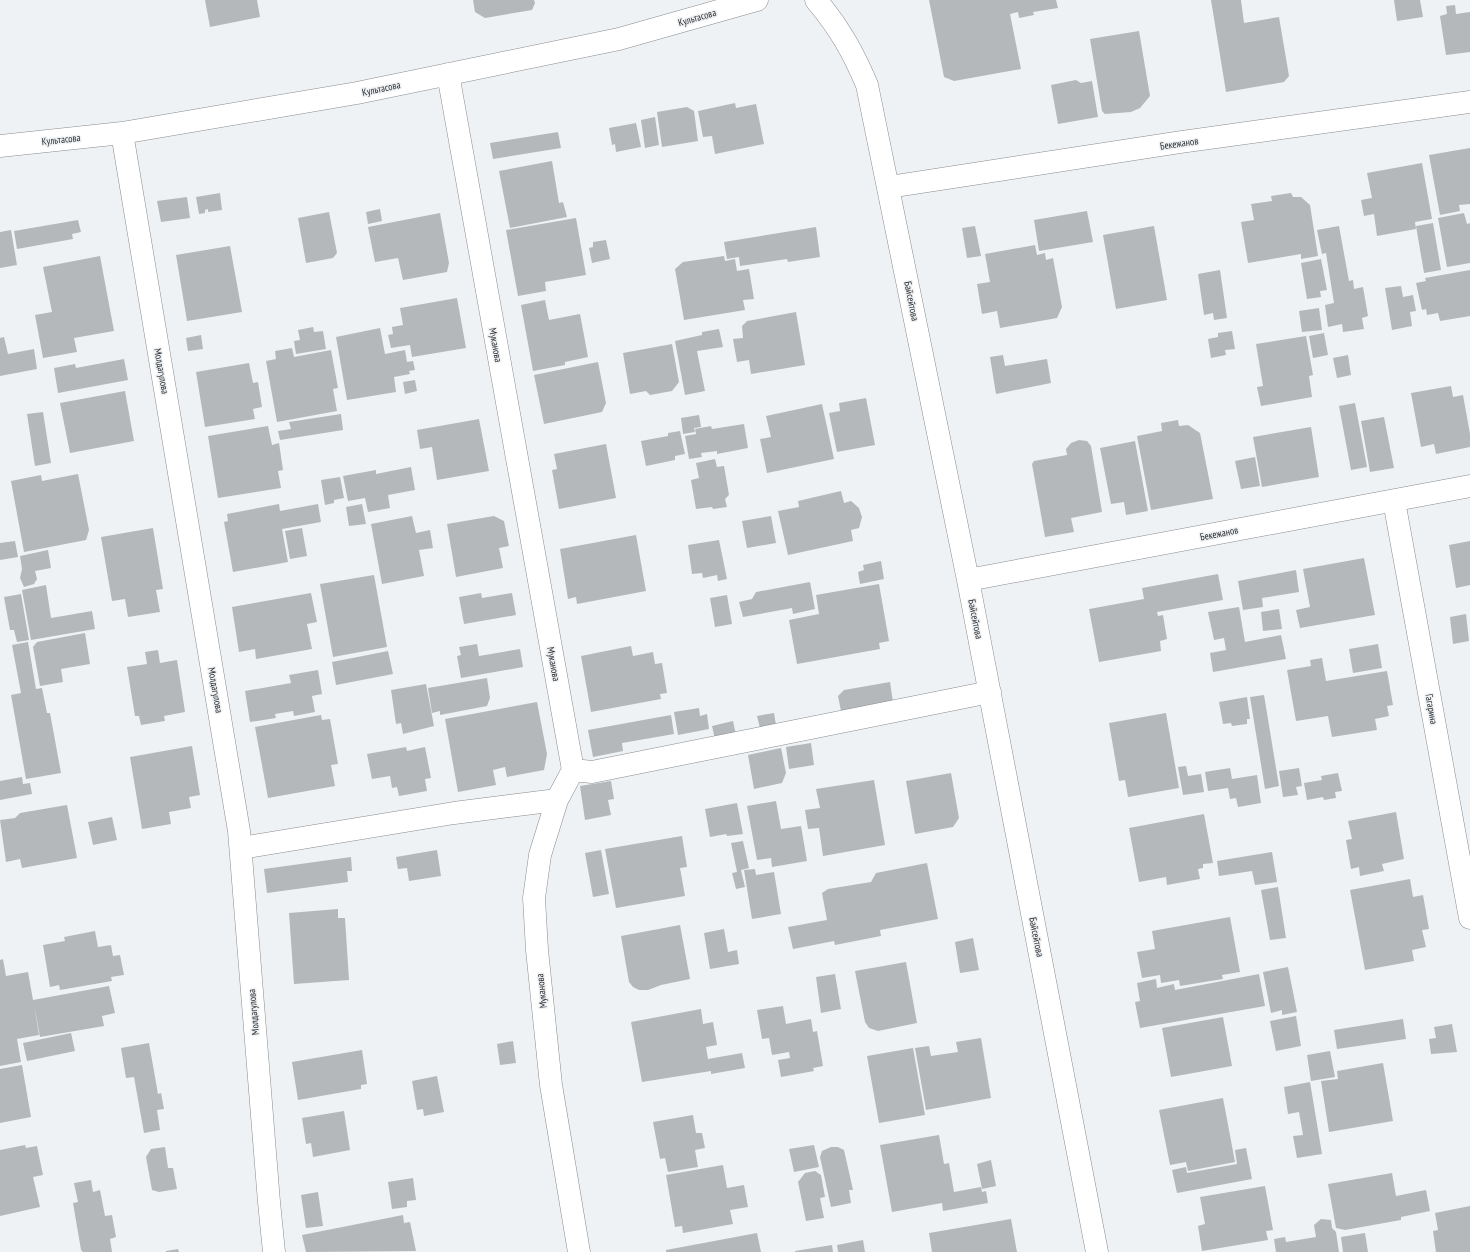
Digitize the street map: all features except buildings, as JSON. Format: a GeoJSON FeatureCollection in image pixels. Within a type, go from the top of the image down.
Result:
{"type":"FeatureCollection","features":[{"type":"Feature","properties":{"kind":"street","name":"Культасова"},"geometry":{"type":"LineString","coordinates":[[0,146],[122,133],[357,93],[619,39],[756,0]]}},
{"type":"Feature","properties":{"kind":"street","name":"Байсейтова"},"geometry":{"type":"LineString","coordinates":[[816,0],[829,15],[854,54],[867,85],[968,580],[1097,1252]]}},
{"type":"Feature","properties":{"kind":"street","name":"Муканова"},"geometry":{"type":"LineString","coordinates":[[448,74],[573,770],[557,800],[540,854],[534,898],[537,950],[551,1085],[579,1252]]}},
{"type":"Feature","properties":{"kind":"street","name":"Бекежанов"},"geometry":{"type":"LineString","coordinates":[[889,187],[1181,142],[1470,102]]}},
{"type":"Feature","properties":{"kind":"street","name":"Молдагулова"},"geometry":{"type":"LineString","coordinates":[[122,133],[241,848],[264,1148],[274,1252]]}},
{"type":"Feature","properties":{"kind":"street","name":"Бекежанов"},"geometry":{"type":"LineString","coordinates":[[968,580],[1470,486]]}},
{"type":"Feature","properties":{"kind":"street","name":"Гагарина"},"geometry":{"type":"LineString","coordinates":[[1394,500],[1470,918]]}},
{"type":"Feature","properties":{"kind":"street"},"geometry":{"type":"LineString","coordinates":[[573,770],[592,772],[990,692]]}},
{"type":"Feature","properties":{"kind":"street"},"geometry":{"type":"LineString","coordinates":[[241,848],[454,813],[557,800]]}}]}
